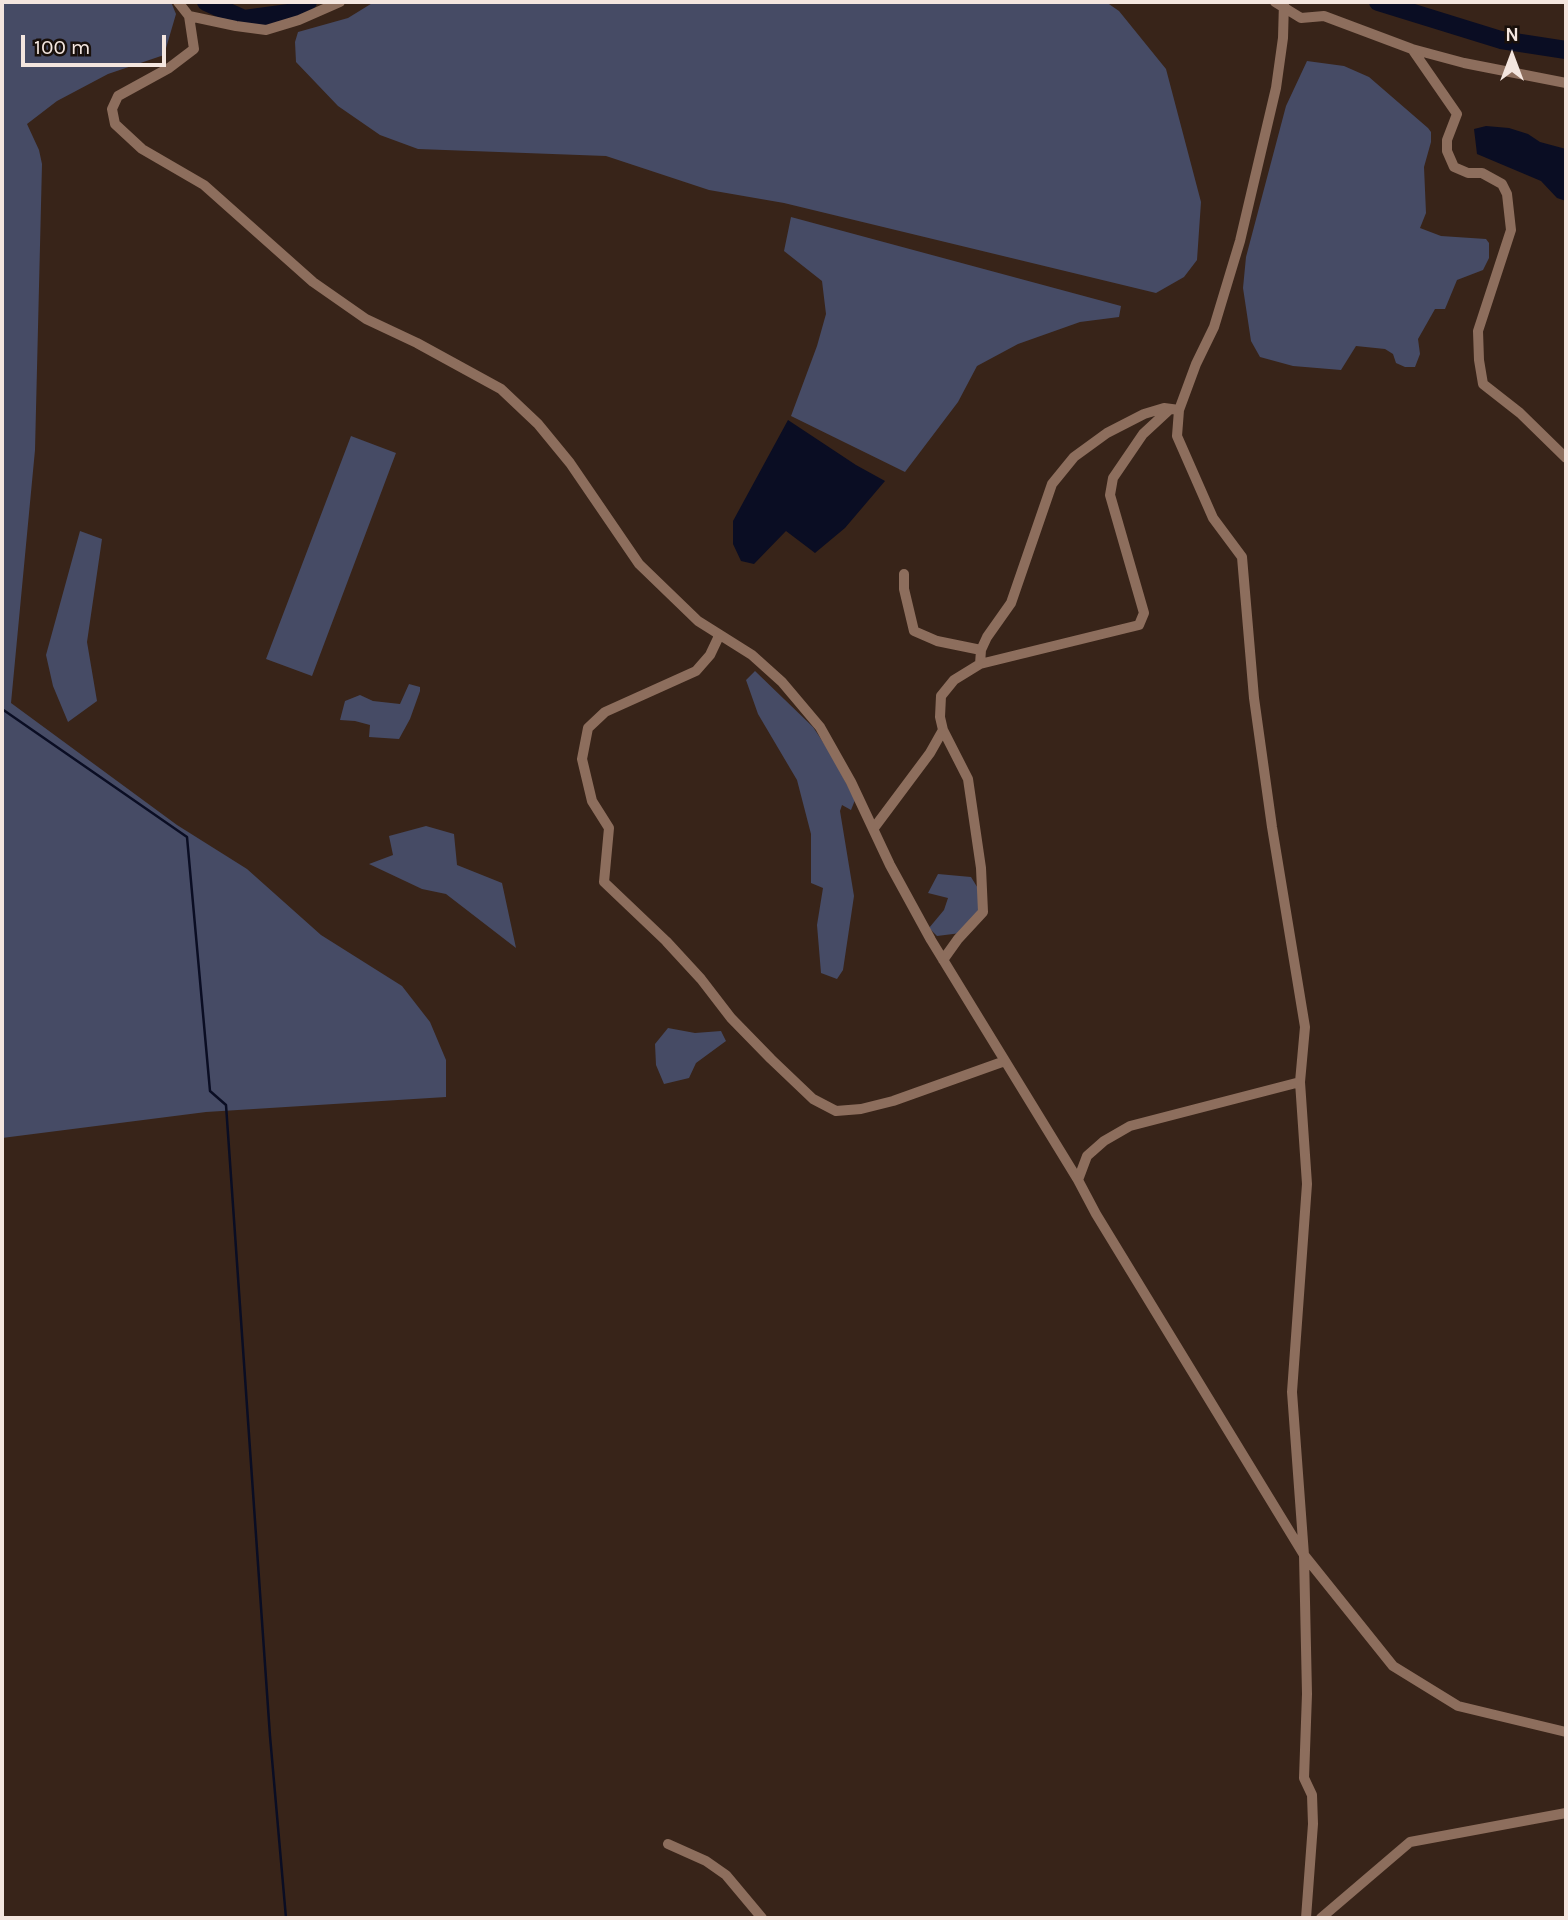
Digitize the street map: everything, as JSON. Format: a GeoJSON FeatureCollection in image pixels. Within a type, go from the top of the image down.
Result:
{"type":"FeatureCollection","features":[{"type":"Feature","properties":{"kind":"street"},"geometry":{"type":"LineString","coordinates":[[178,2],[189,16],[194,50],[169,68],[118,96],[112,109],[115,124],[142,149],[204,185],[313,282],[366,319],[417,343],[501,389],[538,424],[570,463],[639,564],[698,621],[752,655],[782,682],[820,727],[874,828],[890,865],[943,960],[1079,1180],[1096,1214],[1304,1555],[1393,1667],[1458,1706],[1566,1732]]}},
{"type":"Feature","properties":{"kind":"street"},"geometry":{"type":"LineString","coordinates":[[189,16],[267,30],[299,20],[340,2]]}},
{"type":"Feature","properties":{"kind":"street"},"geometry":{"type":"LineString","coordinates":[[1281,3],[1301,18],[1324,16],[1412,49],[1464,63],[1566,83]]}},
{"type":"Feature","properties":{"kind":"street"},"geometry":{"type":"LineString","coordinates":[[943,960],[958,939],[984,912],[981,868],[968,779],[943,730],[940,717],[941,696],[954,680],[980,664],[1139,625],[1144,613],[1110,495],[1113,478],[1143,434],[1175,410],[1214,327],[1240,241],[1276,88],[1283,38],[1281,3]]}},
{"type":"Feature","properties":{"kind":"street"},"geometry":{"type":"LineString","coordinates":[[1412,49],[1457,114],[1447,139],[1447,151],[1454,167],[1468,173],[1482,173],[1502,184],[1507,194],[1511,230],[1478,331],[1483,384],[1520,413],[1566,458]]}},
{"type":"Feature","properties":{"kind":"street"},"geometry":{"type":"LineString","coordinates":[[980,664],[981,650],[987,637],[1012,603],[1052,484],[1074,457],[1107,433],[1144,414],[1164,408],[1175,410]]}},
{"type":"Feature","properties":{"kind":"street"},"geometry":{"type":"LineString","coordinates":[[1175,410],[1177,436],[1213,518],[1242,557],[1254,698],[1305,1027],[1300,1082],[1307,1184],[1292,1392],[1304,1555],[1307,1694],[1304,1778],[1312,1795],[1313,1824],[1306,1918]]}},
{"type":"Feature","properties":{"kind":"street"},"geometry":{"type":"LineString","coordinates":[[904,574],[904,589],[914,631],[937,642],[981,650]]}},
{"type":"Feature","properties":{"kind":"street"},"geometry":{"type":"LineString","coordinates":[[719,636],[710,655],[695,671],[605,712],[588,729],[582,759],[592,801],[609,828],[604,882],[666,941],[701,979],[731,1018],[771,1059],[813,1099],[836,1111],[861,1109],[893,1101],[1005,1061]]}},
{"type":"Feature","properties":{"kind":"street"},"geometry":{"type":"LineString","coordinates":[[874,828],[930,753],[943,730]]}},
{"type":"Feature","properties":{"kind":"street"},"geometry":{"type":"LineString","coordinates":[[1079,1180],[1087,1156],[1104,1141],[1130,1126],[1300,1082]]}},
{"type":"Feature","properties":{"kind":"street"},"geometry":{"type":"LineString","coordinates":[[1321,1918],[1410,1842],[1566,1812]]}},
{"type":"Feature","properties":{"kind":"street"},"geometry":{"type":"LineString","coordinates":[[668,1844],[706,1861],[726,1875],[762,1918]]}},
{"type":"Feature","properties":{"kind":"shaded area"},"geometry":{"type":"Polygon","coordinates":[[[2,2],[171,2],[176,14],[164,55],[108,74],[57,101],[27,124],[39,150],[42,164],[35,450],[11,703],[177,825],[247,869],[321,935],[402,986],[430,1022],[446,1060],[446,1097],[206,1112],[2,1138],[2,2]]]}},
{"type":"Feature","properties":{"kind":"shaded area"},"geometry":{"type":"Polygon","coordinates":[[[374,2],[1106,2],[1119,11],[1166,69],[1201,202],[1197,260],[1184,277],[1156,293],[784,203],[709,190],[606,156],[418,149],[380,135],[338,106],[296,62],[295,42],[298,32],[348,18],[374,2]]]}},
{"type":"Feature","properties":{"kind":"shaded area"},"geometry":{"type":"Polygon","coordinates":[[[1307,61],[1344,66],[1369,77],[1431,132],[1424,167],[1426,213],[1420,228],[1441,236],[1486,239],[1489,243],[1489,258],[1483,270],[1457,280],[1445,309],[1435,309],[1418,339],[1420,354],[1415,367],[1396,363],[1393,354],[1385,349],[1356,346],[1341,370],[1293,366],[1260,357],[1251,341],[1243,288],[1246,257],[1286,106],[1307,61]]]}},
{"type":"Feature","properties":{"kind":"shaded area"},"geometry":{"type":"Polygon","coordinates":[[[1486,126],[1509,128],[1528,134],[1540,142],[1566,149],[1566,201],[1557,198],[1541,181],[1477,154],[1474,129],[1486,126]]]}},
{"type":"Feature","properties":{"kind":"shaded area"},"geometry":{"type":"Polygon","coordinates":[[[791,217],[1121,306],[1119,317],[1080,322],[1018,344],[977,366],[958,402],[905,472],[791,416],[826,314],[822,281],[784,251],[791,217]]]}},
{"type":"Feature","properties":{"kind":"shaded area"},"geometry":{"type":"Polygon","coordinates":[[[788,420],[885,481],[845,528],[815,553],[786,531],[754,564],[741,561],[733,544],[733,521],[788,420]]]}},
{"type":"Feature","properties":{"kind":"shaded area"},"geometry":{"type":"Polygon","coordinates":[[[351,436],[396,453],[312,676],[266,659],[351,436]]]}},
{"type":"Feature","properties":{"kind":"shaded area"},"geometry":{"type":"Polygon","coordinates":[[[80,531],[102,539],[87,642],[97,701],[68,722],[53,686],[46,655],[80,531]]]}},
{"type":"Feature","properties":{"kind":"shaded area"},"geometry":{"type":"Polygon","coordinates":[[[755,671],[813,727],[831,754],[855,800],[851,810],[842,805],[840,811],[854,896],[843,970],[837,979],[821,973],[817,925],[823,888],[811,883],[811,834],[797,780],[758,714],[746,680],[755,671]]]}},
{"type":"Feature","properties":{"kind":"shaded area"},"geometry":{"type":"Polygon","coordinates":[[[409,684],[420,687],[420,691],[399,739],[369,737],[370,725],[340,720],[345,701],[360,695],[373,701],[400,704],[409,684]]]}},
{"type":"Feature","properties":{"kind":"shaded area"},"geometry":{"type":"Polygon","coordinates":[[[426,826],[454,834],[457,865],[502,883],[516,948],[446,894],[422,889],[369,864],[393,855],[389,836],[426,826]]]}},
{"type":"Feature","properties":{"kind":"shaded area"},"geometry":{"type":"Polygon","coordinates":[[[938,874],[971,877],[979,890],[978,913],[961,933],[937,936],[929,928],[944,910],[948,898],[928,893],[938,874]]]}},
{"type":"Feature","properties":{"kind":"shaded area"},"geometry":{"type":"Polygon","coordinates":[[[668,1028],[695,1033],[721,1031],[726,1041],[696,1063],[689,1078],[664,1084],[656,1065],[655,1044],[668,1028]]]}},
{"type":"Feature","properties":{"kind":"waterway"},"geometry":{"type":"LineString","coordinates":[[206,2],[244,19],[296,12],[308,2]]}},
{"type":"Feature","properties":{"kind":"waterway"},"geometry":{"type":"LineString","coordinates":[[1378,2],[1501,40],[1566,50]]}},
{"type":"Feature","properties":{"kind":"waterway"},"geometry":{"type":"LineString","coordinates":[[2,709],[187,837],[210,1091],[226,1105],[270,1736],[286,1918]]}}]}
